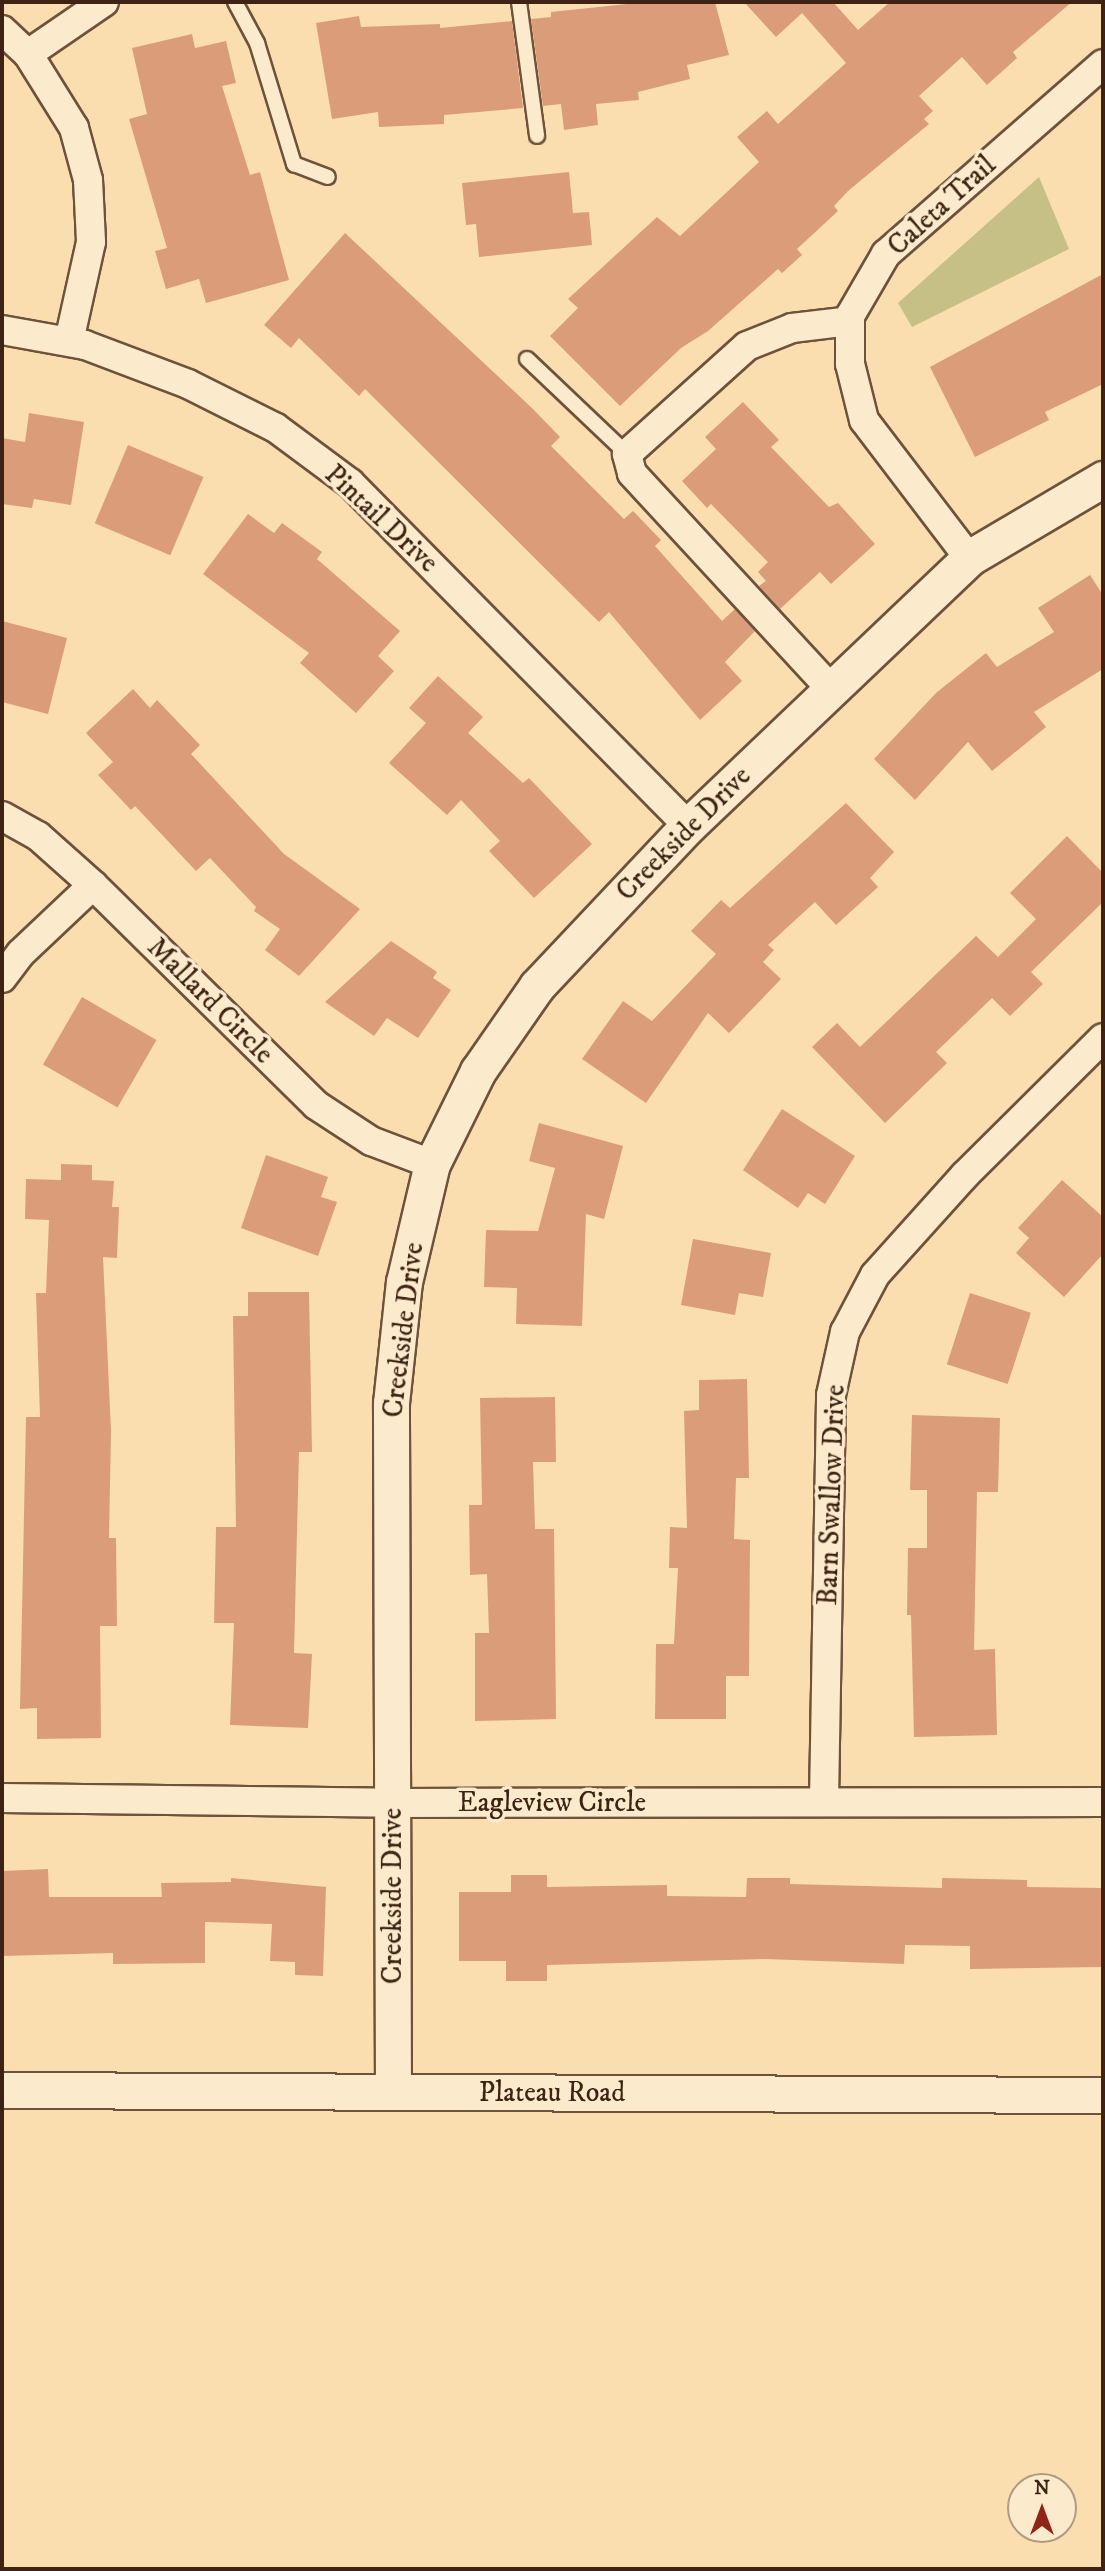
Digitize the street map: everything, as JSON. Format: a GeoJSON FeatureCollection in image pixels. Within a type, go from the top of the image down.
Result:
{"type":"FeatureCollection","features":[{"type":"Feature","properties":{"kind":"street"},"geometry":{"type":"LineString","coordinates":[[28,54],[104,2]]}},
{"type":"Feature","properties":{"kind":"street"},"geometry":{"type":"LineString","coordinates":[[2,30],[28,54],[74,128],[88,180],[91,242],[69,341]]}},
{"type":"Feature","properties":{"kind":"street","name":"Caleta Trail"},"geometry":{"type":"LineString","coordinates":[[969,558],[864,419],[850,364],[850,321],[886,254],[1103,64]]}},
{"type":"Feature","properties":{"kind":"street"},"geometry":{"type":"LineString","coordinates":[[832,690],[632,473],[627,454],[747,346],[793,328],[850,321]]}},
{"type":"Feature","properties":{"kind":"street","name":"Pintail Drive"},"geometry":{"type":"LineString","coordinates":[[2,330],[69,341],[188,384],[276,429],[350,483],[688,826]]}},
{"type":"Feature","properties":{"kind":"street","name":"Creekside Drive"},"geometry":{"type":"LineString","coordinates":[[393,2092],[391,1403],[404,1282],[432,1164],[478,1071],[537,986],[688,826],[969,558],[1103,478]]}},
{"type":"Feature","properties":{"kind":"street","name":"Mallard Circle"},"geometry":{"type":"LineString","coordinates":[[2,816],[38,836],[93,885],[316,1105],[371,1141],[432,1164]]}},
{"type":"Feature","properties":{"kind":"street"},"geometry":{"type":"LineString","coordinates":[[2,978],[21,953],[93,885]]}},
{"type":"Feature","properties":{"kind":"street","name":"Barn Swallow Drive"},"geometry":{"type":"LineString","coordinates":[[824,1801],[831,1395],[845,1332],[875,1275],[965,1175],[1103,1038]]}},
{"type":"Feature","properties":{"kind":"street","name":"Eagleview Circle"},"geometry":{"type":"LineString","coordinates":[[2,1798],[393,1803],[1103,1802]]}},
{"type":"Feature","properties":{"kind":"street","name":"Plateau Road"},"geometry":{"type":"LineString","coordinates":[[2,2090],[1103,2095]]}},
{"type":"Feature","properties":{"kind":"lane"},"geometry":{"type":"LineString","coordinates":[[236,2],[257,43],[294,164],[328,177]]}},
{"type":"Feature","properties":{"kind":"lane"},"geometry":{"type":"LineString","coordinates":[[519,2],[537,136]]}},
{"type":"Feature","properties":{"kind":"lane"},"geometry":{"type":"LineString","coordinates":[[527,359],[627,454]]}},
{"type":"Feature","properties":{"kind":"shaded area"},"geometry":{"type":"Polygon","coordinates":[[[1039,177],[1069,249],[912,327],[898,303],[1039,177]]]}},
{"type":"Feature","properties":{"kind":"building"},"geometry":{"type":"Polygon","coordinates":[[[646,2],[715,2],[729,55],[687,65],[690,79],[638,92],[639,100],[596,104],[598,125],[564,130],[561,104],[543,106],[531,19],[551,17],[551,12],[646,2]]]}},
{"type":"Feature","properties":{"kind":"building"},"geometry":{"type":"Polygon","coordinates":[[[744,2],[833,2],[858,30],[890,2],[1072,2],[1013,52],[1017,58],[987,85],[962,57],[919,96],[933,111],[924,119],[929,124],[848,191],[834,206],[838,211],[797,249],[802,255],[782,273],[778,269],[708,331],[681,348],[620,406],[550,336],[578,308],[568,299],[657,217],[680,236],[759,162],[737,137],[767,111],[778,124],[846,63],[802,13],[776,37],[744,2]]]}},
{"type":"Feature","properties":{"kind":"building"},"geometry":{"type":"Polygon","coordinates":[[[359,16],[361,27],[440,24],[440,28],[512,21],[523,108],[444,115],[444,124],[379,127],[378,112],[332,119],[316,23],[359,16]]]}},
{"type":"Feature","properties":{"kind":"building"},"geometry":{"type":"Polygon","coordinates":[[[192,34],[195,48],[226,41],[236,83],[222,86],[250,175],[260,172],[289,280],[206,303],[199,279],[166,289],[155,251],[167,248],[129,119],[147,114],[132,48],[192,34]]]}},
{"type":"Feature","properties":{"kind":"building"},"geometry":{"type":"Polygon","coordinates":[[[569,172],[573,213],[589,212],[592,245],[479,257],[476,224],[466,225],[462,183],[569,172]]]}},
{"type":"Feature","properties":{"kind":"building"},"geometry":{"type":"Polygon","coordinates":[[[345,233],[533,409],[560,437],[551,446],[624,519],[633,511],[661,540],[655,546],[722,621],[735,609],[755,631],[725,662],[742,681],[700,720],[609,612],[599,622],[365,389],[359,396],[299,338],[291,348],[264,325],[345,233]]]}},
{"type":"Feature","properties":{"kind":"building"},"geometry":{"type":"Polygon","coordinates":[[[1103,274],[1103,384],[1045,412],[1049,420],[975,457],[930,367],[1103,274]]]}},
{"type":"Feature","properties":{"kind":"building"},"geometry":{"type":"Polygon","coordinates":[[[743,402],[779,440],[771,447],[829,507],[838,503],[875,544],[831,584],[820,572],[780,609],[759,586],[766,581],[758,572],[768,562],[711,504],[707,508],[682,481],[716,449],[705,437],[743,402]]]}},
{"type":"Feature","properties":{"kind":"building"},"geometry":{"type":"Polygon","coordinates":[[[29,413],[84,422],[71,505],[34,499],[32,508],[2,504],[2,438],[25,442],[29,413]]]}},
{"type":"Feature","properties":{"kind":"building"},"geometry":{"type":"Polygon","coordinates":[[[128,445],[203,477],[170,555],[95,523],[128,445]]]}},
{"type":"Feature","properties":{"kind":"building"},"geometry":{"type":"Polygon","coordinates":[[[248,514],[274,533],[282,523],[322,552],[317,559],[400,631],[378,656],[394,671],[356,713],[300,663],[309,653],[203,574],[248,514]]]}},
{"type":"Feature","properties":{"kind":"building"},"geometry":{"type":"Polygon","coordinates":[[[1090,575],[1103,595],[1103,669],[1034,712],[1046,727],[992,771],[968,742],[915,800],[874,759],[936,693],[986,653],[997,667],[1054,632],[1038,608],[1090,575]]]}},
{"type":"Feature","properties":{"kind":"building"},"geometry":{"type":"Polygon","coordinates":[[[2,621],[67,638],[48,714],[2,702],[2,621]]]}},
{"type":"Feature","properties":{"kind":"building"},"geometry":{"type":"Polygon","coordinates":[[[438,676],[483,717],[468,733],[523,783],[529,778],[592,844],[534,898],[489,851],[500,841],[461,800],[447,815],[389,763],[426,723],[409,708],[438,676]]]}},
{"type":"Feature","properties":{"kind":"building"},"geometry":{"type":"Polygon","coordinates":[[[133,689],[150,708],[157,700],[200,745],[191,754],[284,854],[360,909],[299,976],[265,950],[280,929],[254,911],[256,907],[210,858],[196,871],[135,806],[131,810],[98,775],[113,762],[86,733],[133,689]]]}},
{"type":"Feature","properties":{"kind":"building"},"geometry":{"type":"Polygon","coordinates":[[[846,803],[894,852],[870,878],[878,887],[836,925],[815,902],[768,945],[774,950],[763,962],[781,979],[729,1033],[708,1013],[646,1103],[582,1059],[623,1001],[652,1021],[716,954],[691,931],[721,900],[730,908],[846,803]]]}},
{"type":"Feature","properties":{"kind":"building"},"geometry":{"type":"Polygon","coordinates":[[[1067,836],[1103,873],[1103,902],[1031,972],[1043,984],[1010,1016],[992,998],[936,1052],[947,1063],[885,1123],[812,1047],[837,1023],[860,1047],[976,936],[998,957],[1036,919],[1010,893],[1067,836]]]}},
{"type":"Feature","properties":{"kind":"building"},"geometry":{"type":"Polygon","coordinates":[[[391,941],[437,972],[433,978],[451,990],[418,1038],[387,1018],[374,1036],[325,1002],[391,941]]]}},
{"type":"Feature","properties":{"kind":"building"},"geometry":{"type":"Polygon","coordinates":[[[82,997],[156,1040],[117,1108],[43,1065],[82,997]]]}},
{"type":"Feature","properties":{"kind":"building"},"geometry":{"type":"Polygon","coordinates":[[[782,1109],[855,1156],[825,1204],[808,1193],[798,1208],[743,1170],[782,1109]]]}},
{"type":"Feature","properties":{"kind":"building"},"geometry":{"type":"Polygon","coordinates":[[[539,1123],[623,1146],[604,1219],[586,1214],[582,1326],[516,1324],[517,1288],[484,1287],[486,1230],[538,1231],[555,1168],[529,1161],[539,1123]]]}},
{"type":"Feature","properties":{"kind":"building"},"geometry":{"type":"Polygon","coordinates":[[[266,1155],[328,1177],[321,1197],[337,1202],[318,1256],[241,1228],[266,1155]]]}},
{"type":"Feature","properties":{"kind":"building"},"geometry":{"type":"Polygon","coordinates":[[[61,1164],[92,1165],[92,1180],[114,1181],[112,1207],[119,1207],[117,1258],[103,1257],[111,1431],[109,1538],[116,1538],[117,1626],[100,1626],[101,1738],[37,1739],[37,1708],[20,1709],[26,1417],[40,1417],[36,1293],[46,1293],[49,1220],[25,1219],[26,1179],[61,1180],[61,1164]]]}},
{"type":"Feature","properties":{"kind":"building"},"geometry":{"type":"Polygon","coordinates":[[[1062,1180],[1103,1217],[1103,1254],[1064,1297],[1016,1253],[1029,1238],[1018,1228],[1062,1180]]]}},
{"type":"Feature","properties":{"kind":"building"},"geometry":{"type":"Polygon","coordinates":[[[693,1239],[771,1253],[763,1297],[739,1293],[735,1315],[681,1305],[693,1239]]]}},
{"type":"Feature","properties":{"kind":"building"},"geometry":{"type":"Polygon","coordinates":[[[248,1292],[309,1292],[312,1452],[299,1452],[294,1653],[312,1654],[308,1728],[230,1725],[234,1623],[214,1623],[216,1527],[236,1527],[233,1316],[248,1316],[248,1292]]]}},
{"type":"Feature","properties":{"kind":"building"},"geometry":{"type":"Polygon","coordinates":[[[970,1293],[1031,1313],[1008,1384],[947,1364],[970,1293]]]}},
{"type":"Feature","properties":{"kind":"building"},"geometry":{"type":"Polygon","coordinates":[[[747,1379],[749,1478],[736,1478],[734,1539],[750,1540],[749,1676],[726,1676],[726,1719],[655,1719],[656,1644],[674,1644],[678,1568],[669,1568],[670,1527],[687,1528],[684,1411],[699,1410],[699,1380],[747,1379]]]}},
{"type":"Feature","properties":{"kind":"building"},"geometry":{"type":"Polygon","coordinates":[[[555,1397],[556,1462],[533,1462],[535,1529],[554,1529],[556,1719],[475,1721],[475,1633],[489,1633],[487,1574],[470,1575],[469,1505],[482,1505],[480,1398],[555,1397]]]}},
{"type":"Feature","properties":{"kind":"building"},"geometry":{"type":"Polygon","coordinates":[[[912,1415],[1000,1418],[998,1492],[977,1492],[974,1650],[995,1649],[997,1735],[914,1737],[911,1615],[907,1615],[908,1548],[927,1548],[927,1490],[910,1490],[912,1415]]]}},
{"type":"Feature","properties":{"kind":"building"},"geometry":{"type":"Polygon","coordinates":[[[48,1869],[49,1897],[162,1897],[161,1883],[231,1882],[231,1878],[326,1887],[323,1976],[295,1975],[295,1962],[270,1961],[272,1924],[205,1922],[205,1963],[113,1964],[113,1953],[2,1956],[2,1871],[48,1869]]]}},
{"type":"Feature","properties":{"kind":"building"},"geometry":{"type":"Polygon","coordinates":[[[511,1875],[547,1875],[547,1887],[667,1885],[667,1896],[746,1897],[747,1878],[790,1878],[790,1884],[942,1888],[942,1878],[1027,1880],[1027,1887],[1103,1888],[1103,1967],[970,1969],[970,1946],[905,1945],[904,1964],[765,1959],[547,1965],[547,1981],[506,1981],[506,1961],[459,1961],[459,1892],[511,1892],[511,1875]]]}}]}
